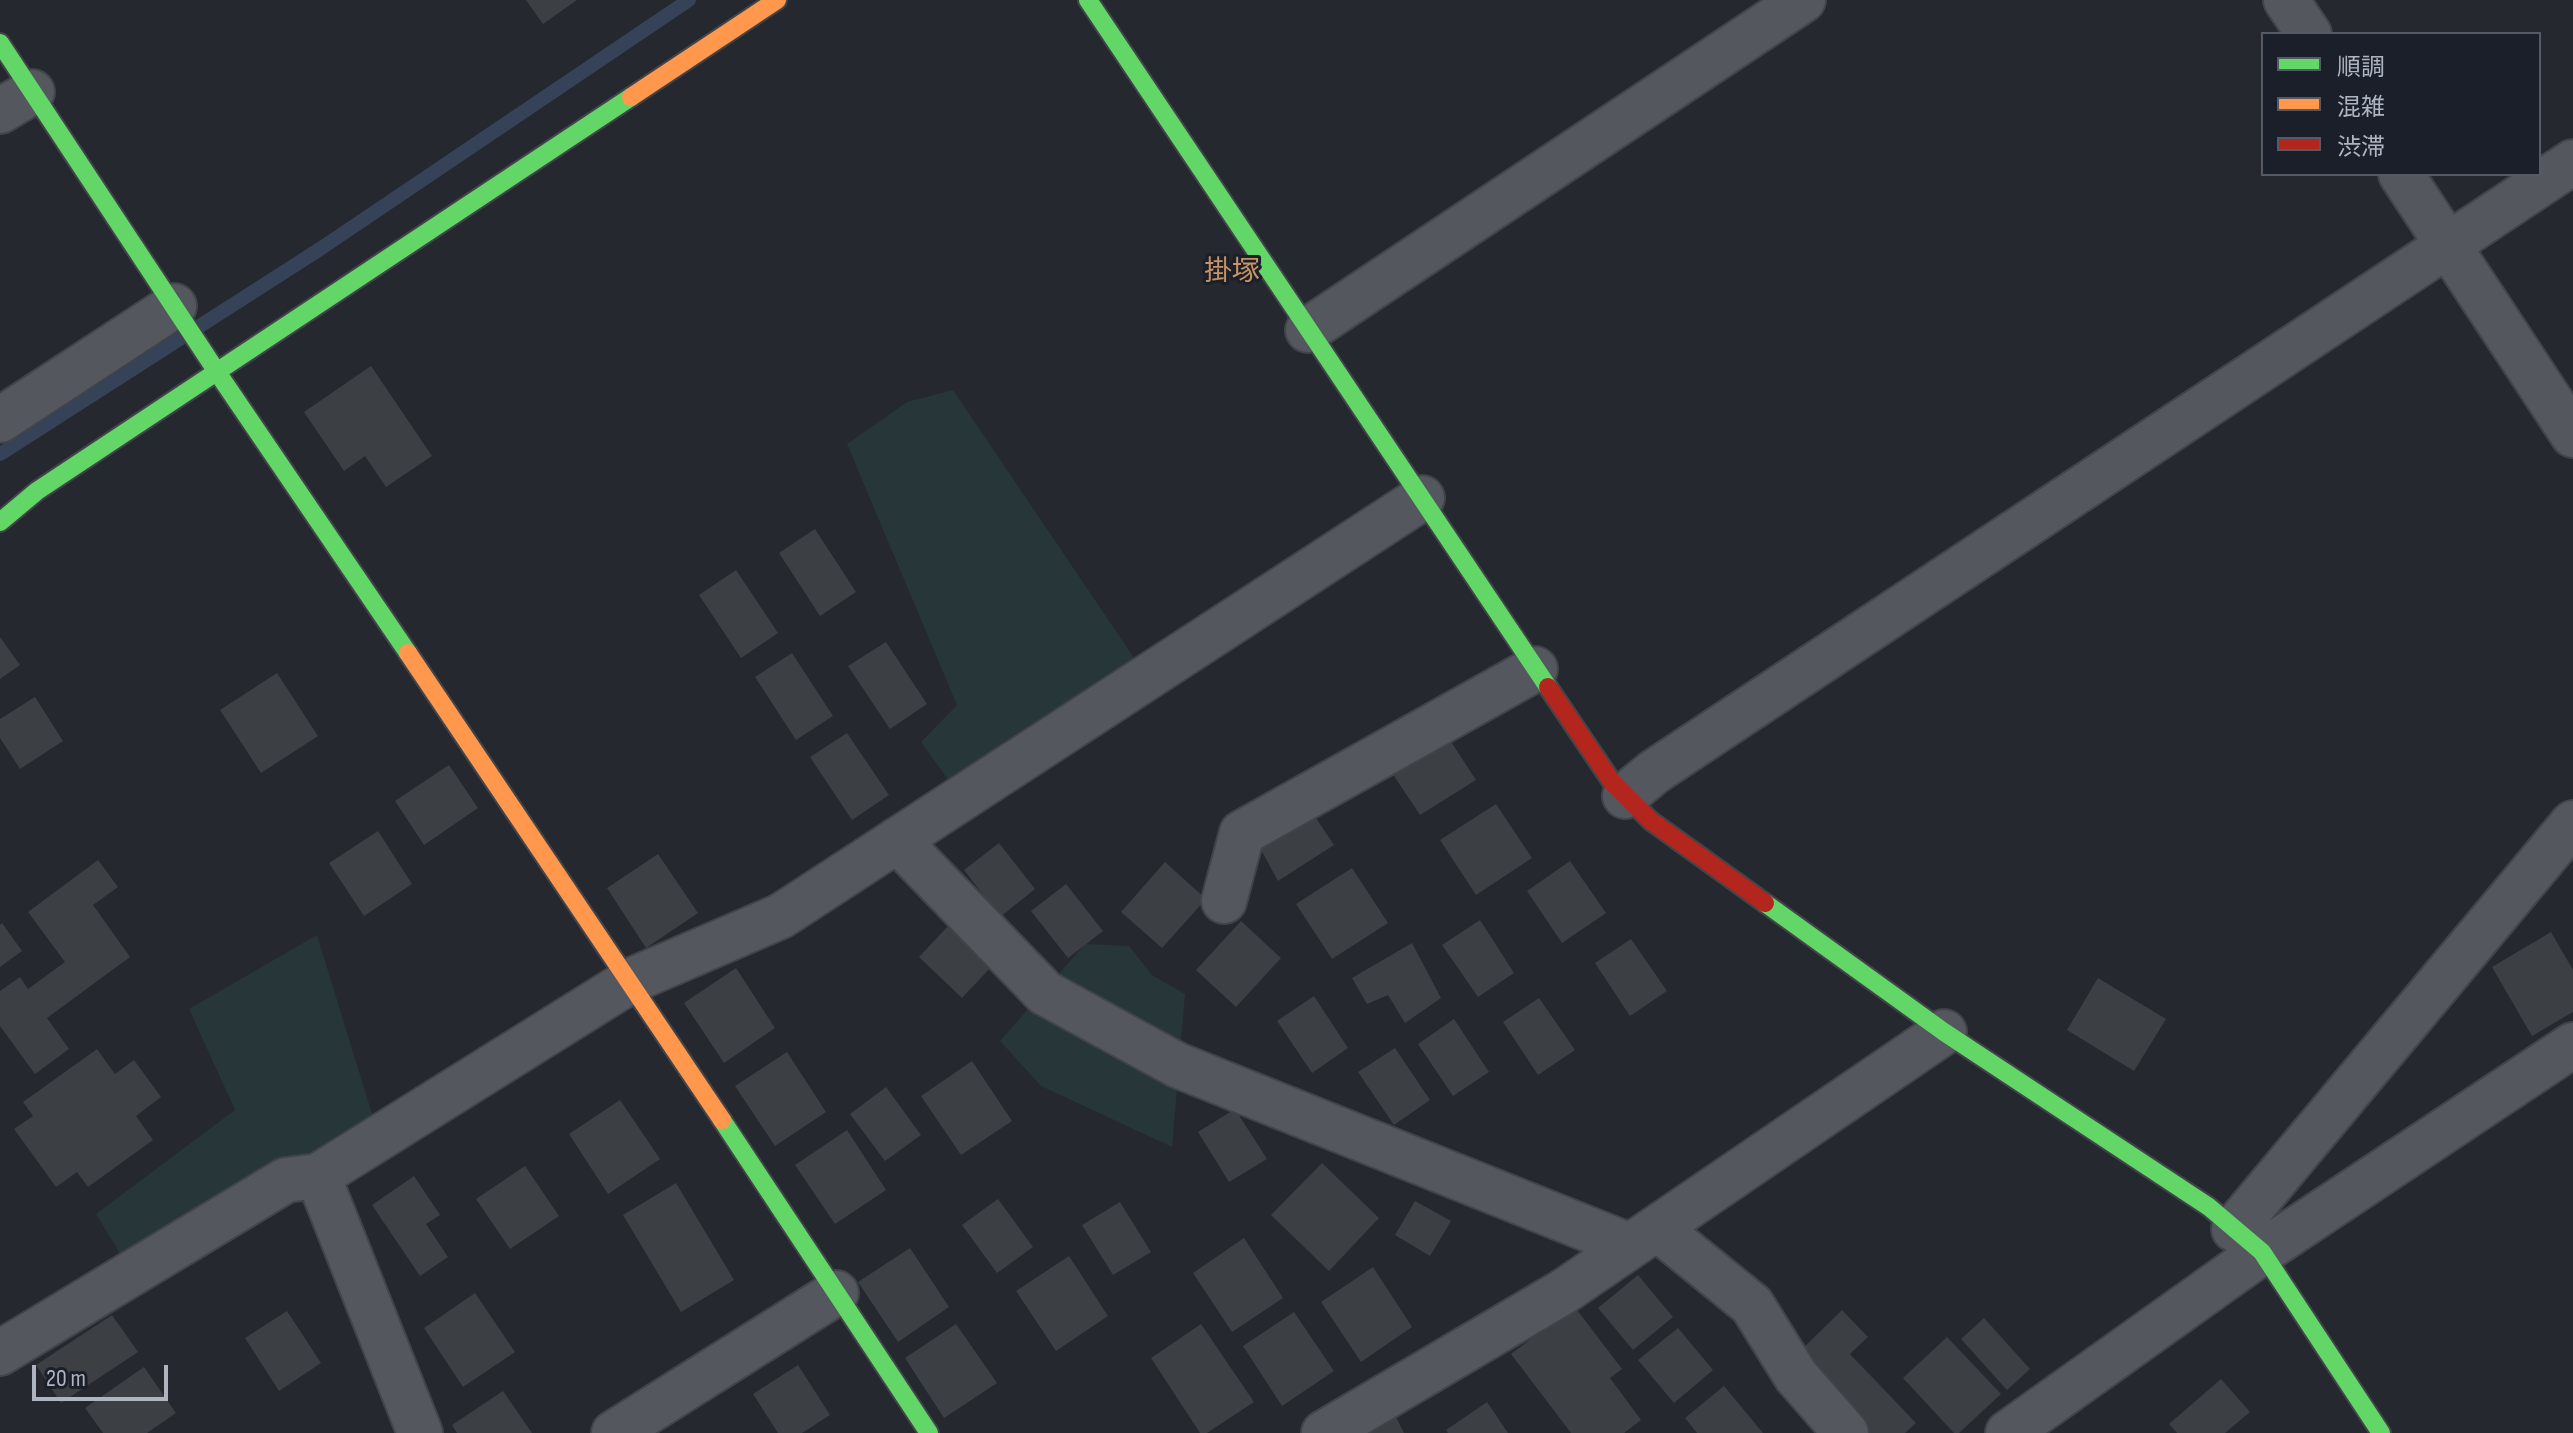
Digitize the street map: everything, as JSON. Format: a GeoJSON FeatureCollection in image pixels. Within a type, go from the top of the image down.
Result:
{"type":"FeatureCollection","features":[{"type":"Feature","properties":{"kind":"street"},"geometry":{"type":"LineString","coordinates":[[0,522],[37,491],[777,0]]}},
{"type":"Feature","properties":{"kind":"street"},"geometry":{"type":"LineString","coordinates":[[1088,0],[1612,782],[1651,821],[1944,1032],[2209,1207],[2248,1240],[2381,1433]]}},
{"type":"Feature","properties":{"kind":"street"},"geometry":{"type":"LineString","coordinates":[[1308,330],[1803,0]]}},
{"type":"Feature","properties":{"kind":"street"},"geometry":{"type":"LineString","coordinates":[[2286,0],[2308,32]]}},
{"type":"Feature","properties":{"kind":"street"},"geometry":{"type":"LineString","coordinates":[[0,43],[16,102],[174,306],[630,981],[929,1433]]}},
{"type":"Feature","properties":{"kind":"street"},"geometry":{"type":"LineString","coordinates":[[1625,796],[1654,772],[2573,162]]}},
{"type":"Feature","properties":{"kind":"street"},"geometry":{"type":"LineString","coordinates":[[2402,176],[2573,435]]}},
{"type":"Feature","properties":{"kind":"street"},"geometry":{"type":"LineString","coordinates":[[0,420],[174,306]]}},
{"type":"Feature","properties":{"kind":"street"},"geometry":{"type":"LineString","coordinates":[[0,1353],[286,1180],[318,1176],[630,981],[781,916],[1422,498]]}},
{"type":"Feature","properties":{"kind":"street"},"geometry":{"type":"LineString","coordinates":[[1224,901],[1242,833],[1535,669]]}},
{"type":"Feature","properties":{"kind":"street"},"geometry":{"type":"LineString","coordinates":[[2248,1240],[2573,823]]}},
{"type":"Feature","properties":{"kind":"street"},"geometry":{"type":"LineString","coordinates":[[897,840],[1045,993],[1177,1065],[1643,1237],[1752,1305],[1796,1376],[1846,1433]]}},
{"type":"Feature","properties":{"kind":"street"},"geometry":{"type":"LineString","coordinates":[[1324,1433],[1563,1292],[1944,1032]]}},
{"type":"Feature","properties":{"kind":"street"},"geometry":{"type":"LineString","coordinates":[[2008,1433],[2248,1240],[2573,1045]]}},
{"type":"Feature","properties":{"kind":"street"},"geometry":{"type":"LineString","coordinates":[[318,1176],[420,1433]]}},
{"type":"Feature","properties":{"kind":"street"},"geometry":{"type":"LineString","coordinates":[[614,1433],[836,1293]]}},
{"type":"Feature","properties":{"kind":"shaded area"},"geometry":{"type":"Polygon","coordinates":[[[953,390],[1147,677],[961,798],[921,742],[957,705],[847,444],[907,402],[953,390]]]}},
{"type":"Feature","properties":{"kind":"shaded area"},"geometry":{"type":"Polygon","coordinates":[[[317,935],[372,1114],[132,1273],[96,1214],[235,1110],[189,1009],[317,935]]]}},
{"type":"Feature","properties":{"kind":"shaded area"},"geometry":{"type":"Polygon","coordinates":[[[1085,944],[1129,946],[1152,975],[1185,994],[1172,1147],[1041,1086],[1000,1041],[1085,944]]]}},
{"type":"Feature","properties":{"kind":"building"},"geometry":{"type":"Polygon","coordinates":[[[526,0],[577,0],[543,24],[526,0]]]}},
{"type":"Feature","properties":{"kind":"building"},"geometry":{"type":"Polygon","coordinates":[[[371,366],[432,456],[386,487],[365,456],[344,471],[304,412],[371,366]]]}},
{"type":"Feature","properties":{"kind":"building"},"geometry":{"type":"Polygon","coordinates":[[[815,529],[856,592],[820,616],[779,553],[815,529]]]}},
{"type":"Feature","properties":{"kind":"building"},"geometry":{"type":"Polygon","coordinates":[[[736,570],[778,633],[741,658],[699,595],[736,570]]]}},
{"type":"Feature","properties":{"kind":"building"},"geometry":{"type":"Polygon","coordinates":[[[0,637],[20,665],[0,679],[0,637]]]}},
{"type":"Feature","properties":{"kind":"building"},"geometry":{"type":"Polygon","coordinates":[[[886,642],[927,704],[890,729],[848,666],[886,642]]]}},
{"type":"Feature","properties":{"kind":"building"},"geometry":{"type":"Polygon","coordinates":[[[792,653],[833,716],[796,740],[755,677],[792,653]]]}},
{"type":"Feature","properties":{"kind":"building"},"geometry":{"type":"Polygon","coordinates":[[[277,673],[318,736],[261,773],[220,710],[277,673]]]}},
{"type":"Feature","properties":{"kind":"building"},"geometry":{"type":"Polygon","coordinates":[[[35,697],[63,741],[20,769],[0,738],[0,719],[35,697]]]}},
{"type":"Feature","properties":{"kind":"building"},"geometry":{"type":"Polygon","coordinates":[[[847,733],[889,795],[852,820],[810,757],[847,733]]]}},
{"type":"Feature","properties":{"kind":"building"},"geometry":{"type":"Polygon","coordinates":[[[1446,734],[1476,780],[1420,815],[1390,770],[1446,734]]]}},
{"type":"Feature","properties":{"kind":"building"},"geometry":{"type":"Polygon","coordinates":[[[449,765],[478,808],[424,845],[395,801],[449,765]]]}},
{"type":"Feature","properties":{"kind":"building"},"geometry":{"type":"Polygon","coordinates":[[[1496,804],[1532,858],[1476,895],[1440,840],[1496,804]]]}},
{"type":"Feature","properties":{"kind":"building"},"geometry":{"type":"Polygon","coordinates":[[[1312,812],[1334,845],[1278,881],[1260,848],[1312,812]]]}},
{"type":"Feature","properties":{"kind":"building"},"geometry":{"type":"Polygon","coordinates":[[[378,831],[412,884],[364,916],[329,863],[378,831]]]}},
{"type":"Feature","properties":{"kind":"building"},"geometry":{"type":"Polygon","coordinates":[[[999,843],[1035,889],[1000,917],[964,870],[999,843]]]}},
{"type":"Feature","properties":{"kind":"building"},"geometry":{"type":"Polygon","coordinates":[[[658,854],[698,913],[646,948],[607,888],[658,854]]]}},
{"type":"Feature","properties":{"kind":"building"},"geometry":{"type":"Polygon","coordinates":[[[98,860],[118,887],[93,905],[130,957],[47,1018],[69,1049],[35,1074],[0,1026],[0,991],[20,977],[28,989],[65,962],[28,912],[98,860]]]}},
{"type":"Feature","properties":{"kind":"building"},"geometry":{"type":"Polygon","coordinates":[[[1570,861],[1606,913],[1562,943],[1527,891],[1570,861]]]}},
{"type":"Feature","properties":{"kind":"building"},"geometry":{"type":"Polygon","coordinates":[[[1165,862],[1206,899],[1162,948],[1121,912],[1165,862]]]}},
{"type":"Feature","properties":{"kind":"building"},"geometry":{"type":"Polygon","coordinates":[[[1352,868],[1388,923],[1332,959],[1296,904],[1352,868]]]}},
{"type":"Feature","properties":{"kind":"building"},"geometry":{"type":"Polygon","coordinates":[[[1066,884],[1103,931],[1068,958],[1031,911],[1066,884]]]}},
{"type":"Feature","properties":{"kind":"building"},"geometry":{"type":"Polygon","coordinates":[[[1480,920],[1514,973],[1478,997],[1442,945],[1480,920]]]}},
{"type":"Feature","properties":{"kind":"building"},"geometry":{"type":"Polygon","coordinates":[[[1241,921],[1281,958],[1236,1007],[1196,970],[1241,921]]]}},
{"type":"Feature","properties":{"kind":"building"},"geometry":{"type":"Polygon","coordinates":[[[2,923],[22,951],[0,967],[0,925],[2,923]]]}},
{"type":"Feature","properties":{"kind":"building"},"geometry":{"type":"Polygon","coordinates":[[[949,925],[992,966],[962,998],[919,957],[949,925]]]}},
{"type":"Feature","properties":{"kind":"building"},"geometry":{"type":"Polygon","coordinates":[[[2551,932],[2573,970],[2573,1012],[2532,1036],[2492,967],[2551,932]]]}},
{"type":"Feature","properties":{"kind":"building"},"geometry":{"type":"Polygon","coordinates":[[[1631,939],[1667,991],[1630,1016],[1595,963],[1631,939]]]}},
{"type":"Feature","properties":{"kind":"building"},"geometry":{"type":"Polygon","coordinates":[[[1412,943],[1441,998],[1405,1023],[1388,995],[1367,1004],[1352,978],[1412,943]]]}},
{"type":"Feature","properties":{"kind":"building"},"geometry":{"type":"Polygon","coordinates":[[[736,968],[775,1028],[724,1063],[684,1003],[736,968]]]}},
{"type":"Feature","properties":{"kind":"building"},"geometry":{"type":"Polygon","coordinates":[[[2098,978],[2166,1019],[2134,1071],[2067,1030],[2098,978]]]}},
{"type":"Feature","properties":{"kind":"building"},"geometry":{"type":"Polygon","coordinates":[[[1314,996],[1348,1048],[1312,1073],[1277,1021],[1314,996]]]}},
{"type":"Feature","properties":{"kind":"building"},"geometry":{"type":"Polygon","coordinates":[[[1539,998],[1575,1050],[1538,1075],[1503,1022],[1539,998]]]}},
{"type":"Feature","properties":{"kind":"building"},"geometry":{"type":"Polygon","coordinates":[[[1454,1019],[1489,1072],[1453,1096],[1418,1044],[1454,1019]]]}},
{"type":"Feature","properties":{"kind":"building"},"geometry":{"type":"Polygon","coordinates":[[[1395,1048],[1430,1100],[1394,1125],[1358,1072],[1395,1048]]]}},
{"type":"Feature","properties":{"kind":"building"},"geometry":{"type":"Polygon","coordinates":[[[97,1049],[115,1074],[134,1060],[161,1097],[136,1116],[153,1140],[88,1187],[77,1172],[56,1187],[14,1129],[33,1116],[23,1102],[97,1049]]]}},
{"type":"Feature","properties":{"kind":"building"},"geometry":{"type":"Polygon","coordinates":[[[787,1052],[826,1112],[775,1146],[735,1086],[787,1052]]]}},
{"type":"Feature","properties":{"kind":"building"},"geometry":{"type":"Polygon","coordinates":[[[972,1061],[1012,1121],[961,1155],[921,1096],[972,1061]]]}},
{"type":"Feature","properties":{"kind":"building"},"geometry":{"type":"Polygon","coordinates":[[[886,1087],[921,1135],[885,1161],[850,1114],[886,1087]]]}},
{"type":"Feature","properties":{"kind":"building"},"geometry":{"type":"Polygon","coordinates":[[[620,1100],[660,1159],[608,1194],[569,1134],[620,1100]]]}},
{"type":"Feature","properties":{"kind":"building"},"geometry":{"type":"Polygon","coordinates":[[[1235,1109],[1267,1159],[1229,1182],[1198,1132],[1235,1109]]]}},
{"type":"Feature","properties":{"kind":"building"},"geometry":{"type":"Polygon","coordinates":[[[847,1130],[886,1190],[835,1224],[795,1165],[847,1130]]]}},
{"type":"Feature","properties":{"kind":"building"},"geometry":{"type":"Polygon","coordinates":[[[1322,1163],[1379,1218],[1329,1271],[1271,1215],[1322,1163]]]}},
{"type":"Feature","properties":{"kind":"building"},"geometry":{"type":"Polygon","coordinates":[[[525,1166],[559,1216],[510,1249],[476,1199],[525,1166]]]}},
{"type":"Feature","properties":{"kind":"building"},"geometry":{"type":"Polygon","coordinates":[[[414,1176],[440,1215],[426,1224],[448,1257],[420,1276],[372,1205],[414,1176]]]}},
{"type":"Feature","properties":{"kind":"building"},"geometry":{"type":"Polygon","coordinates":[[[676,1183],[734,1280],[681,1312],[623,1215],[676,1183]]]}},
{"type":"Feature","properties":{"kind":"building"},"geometry":{"type":"Polygon","coordinates":[[[998,1199],[1033,1247],[997,1273],[962,1225],[998,1199]]]}},
{"type":"Feature","properties":{"kind":"building"},"geometry":{"type":"Polygon","coordinates":[[[1415,1201],[1451,1221],[1430,1256],[1395,1235],[1415,1201]]]}},
{"type":"Feature","properties":{"kind":"building"},"geometry":{"type":"Polygon","coordinates":[[[1120,1202],[1151,1252],[1113,1275],[1082,1225],[1120,1202]]]}},
{"type":"Feature","properties":{"kind":"building"},"geometry":{"type":"Polygon","coordinates":[[[1244,1238],[1283,1298],[1232,1332],[1193,1273],[1244,1238]]]}},
{"type":"Feature","properties":{"kind":"building"},"geometry":{"type":"Polygon","coordinates":[[[910,1248],[949,1307],[898,1342],[858,1282],[910,1248]]]}},
{"type":"Feature","properties":{"kind":"building"},"geometry":{"type":"Polygon","coordinates":[[[1069,1256],[1108,1316],[1056,1351],[1016,1291],[1069,1256]]]}},
{"type":"Feature","properties":{"kind":"building"},"geometry":{"type":"Polygon","coordinates":[[[1373,1267],[1412,1327],[1361,1362],[1321,1302],[1373,1267]]]}},
{"type":"Feature","properties":{"kind":"building"},"geometry":{"type":"Polygon","coordinates":[[[1638,1275],[1673,1317],[1633,1350],[1598,1308],[1638,1275]]]}},
{"type":"Feature","properties":{"kind":"building"},"geometry":{"type":"Polygon","coordinates":[[[475,1293],[515,1352],[463,1387],[424,1328],[475,1293]]]}},
{"type":"Feature","properties":{"kind":"building"},"geometry":{"type":"Polygon","coordinates":[[[1574,1306],[1622,1369],[1610,1378],[1641,1420],[1624,1433],[1571,1433],[1511,1354],[1574,1306]]]}},
{"type":"Feature","properties":{"kind":"building"},"geometry":{"type":"Polygon","coordinates":[[[1842,1310],[1868,1337],[1850,1354],[1916,1423],[1905,1433],[1870,1433],[1795,1356],[1842,1310]]]}},
{"type":"Feature","properties":{"kind":"building"},"geometry":{"type":"Polygon","coordinates":[[[287,1311],[321,1363],[279,1391],[245,1338],[287,1311]]]}},
{"type":"Feature","properties":{"kind":"building"},"geometry":{"type":"Polygon","coordinates":[[[1294,1312],[1334,1371],[1282,1406],[1243,1346],[1294,1312]]]}},
{"type":"Feature","properties":{"kind":"building"},"geometry":{"type":"Polygon","coordinates":[[[112,1315],[138,1352],[61,1403],[36,1365],[112,1315]]]}},
{"type":"Feature","properties":{"kind":"building"},"geometry":{"type":"Polygon","coordinates":[[[1984,1318],[2030,1369],[2007,1390],[1961,1339],[1984,1318]]]}},
{"type":"Feature","properties":{"kind":"building"},"geometry":{"type":"Polygon","coordinates":[[[956,1324],[997,1383],[944,1418],[905,1358],[956,1324]]]}},
{"type":"Feature","properties":{"kind":"building"},"geometry":{"type":"Polygon","coordinates":[[[1201,1324],[1254,1402],[1207,1433],[1200,1433],[1151,1358],[1201,1324]]]}},
{"type":"Feature","properties":{"kind":"building"},"geometry":{"type":"Polygon","coordinates":[[[1678,1328],[1713,1370],[1674,1403],[1638,1360],[1678,1328]]]}},
{"type":"Feature","properties":{"kind":"building"},"geometry":{"type":"Polygon","coordinates":[[[1947,1337],[2001,1394],[1959,1433],[1954,1433],[1903,1378],[1947,1337]]]}},
{"type":"Feature","properties":{"kind":"building"},"geometry":{"type":"Polygon","coordinates":[[[798,1365],[830,1415],[802,1433],[778,1433],[753,1394],[798,1365]]]}},
{"type":"Feature","properties":{"kind":"building"},"geometry":{"type":"Polygon","coordinates":[[[144,1367],[176,1413],[147,1433],[103,1433],[85,1408],[144,1367]]]}},
{"type":"Feature","properties":{"kind":"building"},"geometry":{"type":"Polygon","coordinates":[[[2221,1379],[2250,1412],[2225,1433],[2177,1433],[2169,1424],[2221,1379]]]}},
{"type":"Feature","properties":{"kind":"building"},"geometry":{"type":"Polygon","coordinates":[[[1724,1386],[1763,1433],[1697,1433],[1685,1418],[1724,1386]]]}},
{"type":"Feature","properties":{"kind":"building"},"geometry":{"type":"Polygon","coordinates":[[[503,1391],[532,1433],[457,1433],[452,1425],[503,1391]]]}},
{"type":"Feature","properties":{"kind":"building"},"geometry":{"type":"Polygon","coordinates":[[[1487,1402],[1508,1433],[1448,1433],[1446,1430],[1487,1402]]]}},
{"type":"Feature","properties":{"kind":"building"},"geometry":{"type":"Polygon","coordinates":[[[1395,1415],[1404,1433],[1363,1433],[1395,1415]]]}},
{"type":"Feature","properties":{"kind":"waterway"},"geometry":{"type":"LineString","coordinates":[[0,454],[320,249],[689,0]]}},
{"type":"Feature","properties":{"kind":"traffic: fast"},"geometry":{"type":"LineString","coordinates":[[1088,0],[1548,687]]}},
{"type":"Feature","properties":{"kind":"traffic: fast"},"geometry":{"type":"LineString","coordinates":[[0,43],[217,372],[408,653]]}},
{"type":"Feature","properties":{"kind":"traffic: fast"},"geometry":{"type":"LineString","coordinates":[[0,522],[37,491],[631,97]]}},
{"type":"Feature","properties":{"kind":"traffic: fast"},"geometry":{"type":"LineString","coordinates":[[1765,903],[1944,1032],[2209,1207],[2262,1252],[2381,1433]]}},
{"type":"Feature","properties":{"kind":"traffic: fast"},"geometry":{"type":"LineString","coordinates":[[722,1120],[929,1433]]}},
{"type":"Feature","properties":{"kind":"traffic: slow"},"geometry":{"type":"LineString","coordinates":[[631,97],[777,0]]}},
{"type":"Feature","properties":{"kind":"traffic: slow"},"geometry":{"type":"LineString","coordinates":[[408,653],[722,1120]]}},
{"type":"Feature","properties":{"kind":"traffic: jam"},"geometry":{"type":"LineString","coordinates":[[1548,687],[1612,782],[1651,821],[1765,903]]}},
{"type":"Feature","properties":{"kind":"district","name":"掛塚"},"geometry":{"type":"Point","coordinates":[1232,273]}}]}
